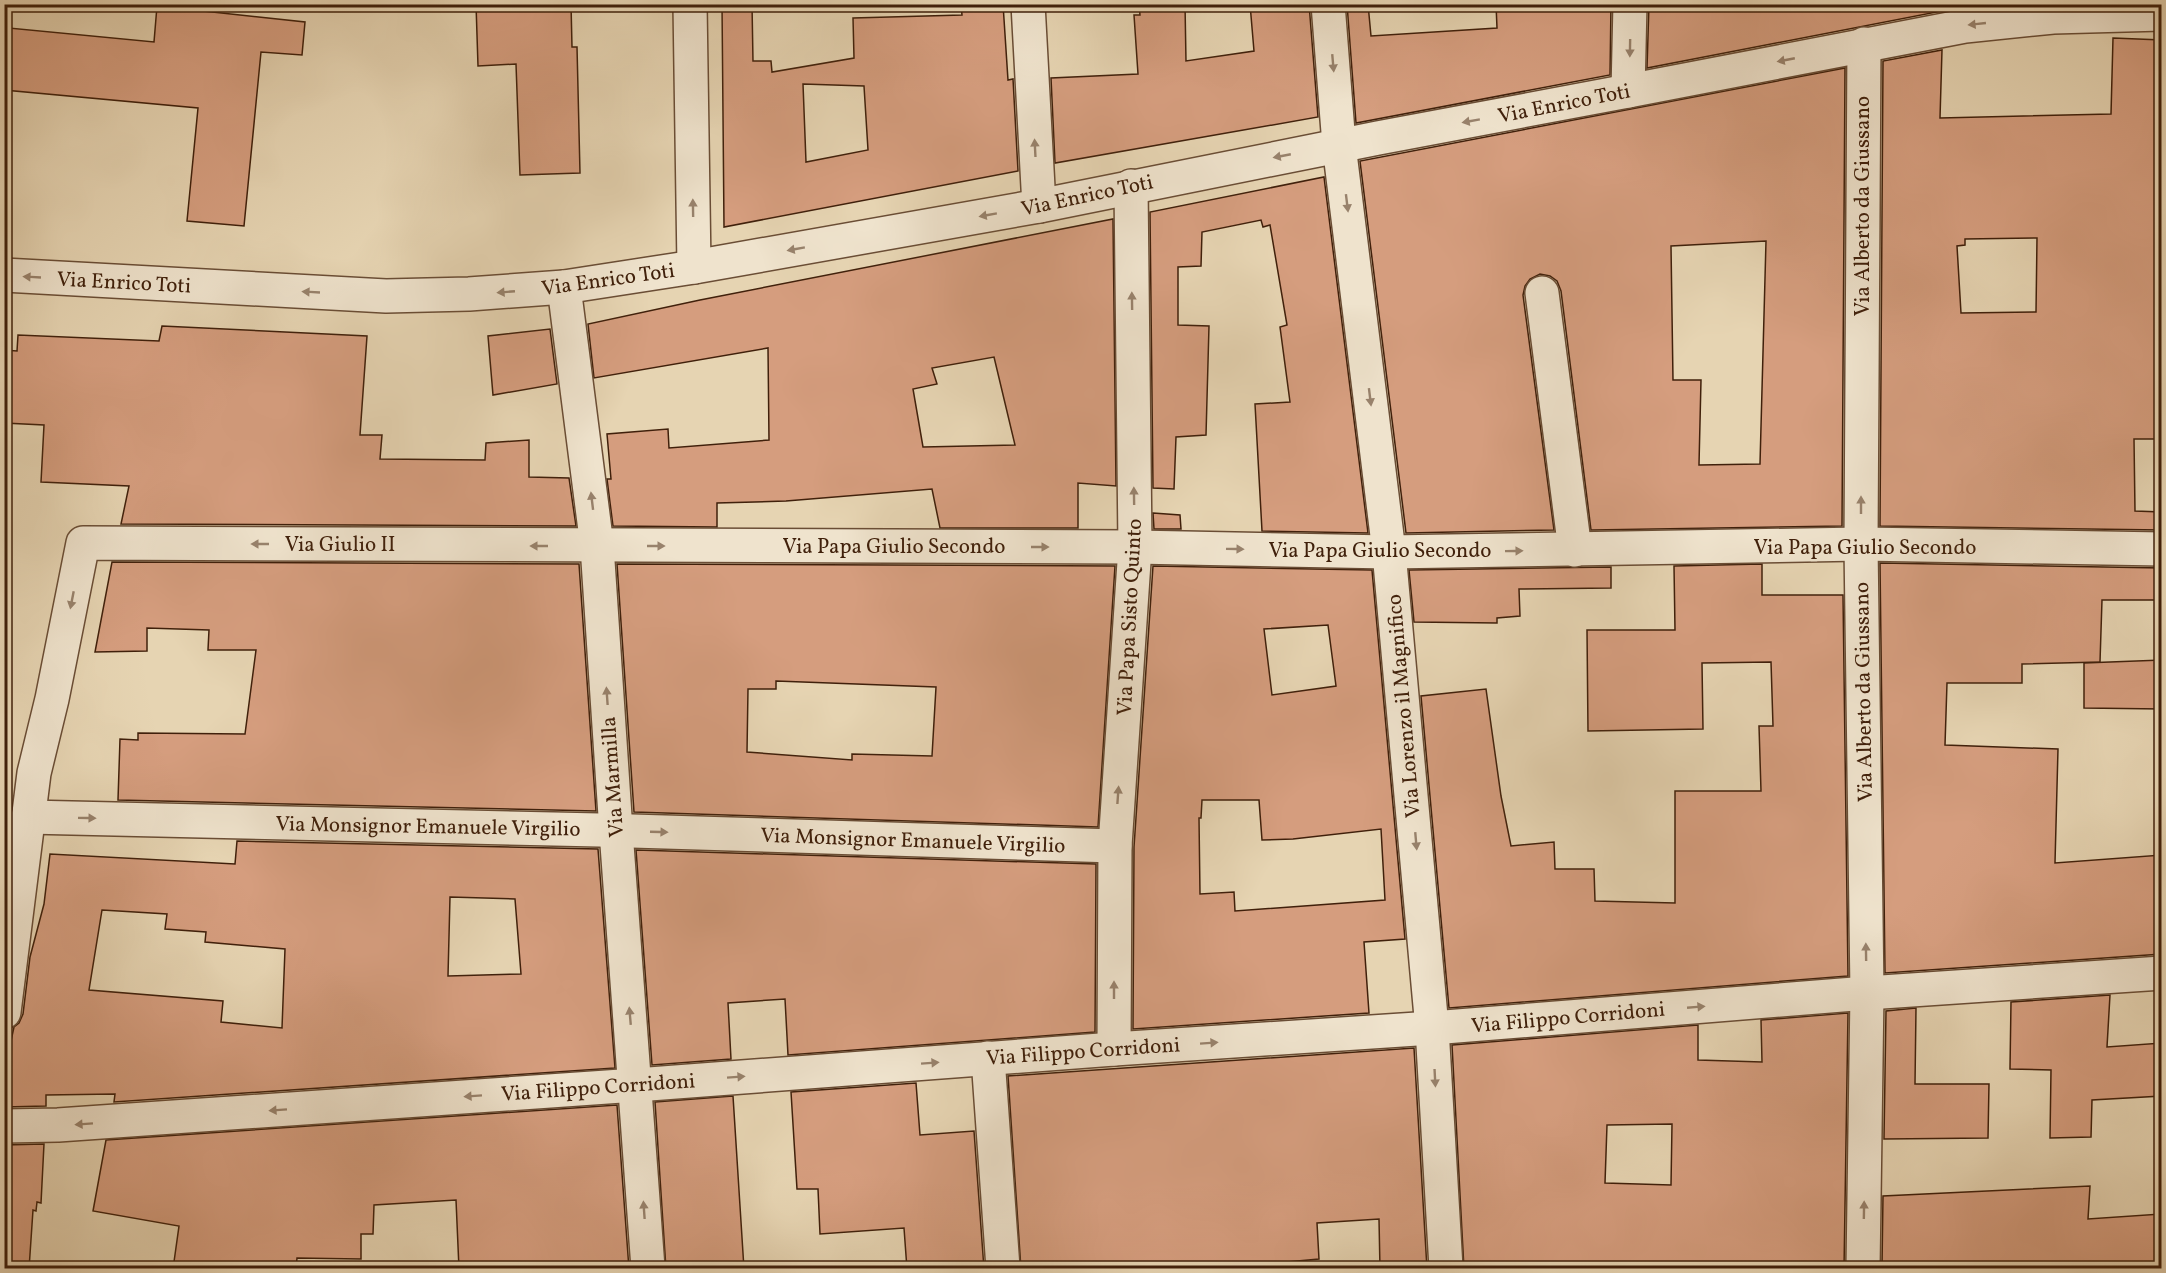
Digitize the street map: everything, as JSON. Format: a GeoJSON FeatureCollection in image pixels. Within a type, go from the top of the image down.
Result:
{"type":"FeatureCollection","features":[{"type":"Feature","properties":{"kind":"street"},"geometry":{"type":"LineString","coordinates":[[690,4],[694,267]]}},
{"type":"Feature","properties":{"kind":"street"},"geometry":{"type":"LineString","coordinates":[[1028,4],[1039,206]]}},
{"type":"Feature","properties":{"kind":"street","name":"Via Lorenzo il Magnifico"},"geometry":{"type":"LineString","coordinates":[[1328,4],[1340,145],[1389,552],[1432,1028],[1446,1269]]}},
{"type":"Feature","properties":{"kind":"street"},"geometry":{"type":"LineString","coordinates":[[1629,92],[1630,4]]}},
{"type":"Feature","properties":{"kind":"street","name":"Via Enrico Toti"},"geometry":{"type":"LineString","coordinates":[[4,275],[386,296],[470,294],[564,287],[694,267],[1039,206],[1340,145],[1629,92],[1864,44],[1965,26],[2053,16],[2162,14]]}},
{"type":"Feature","properties":{"kind":"street","name":"Via Alberto da Giussano"},"geometry":{"type":"LineString","coordinates":[[1863,1269],[1867,993],[1861,544],[1864,44]]}},
{"type":"Feature","properties":{"kind":"street","name":"Via Papa Sisto Quinto"},"geometry":{"type":"LineString","coordinates":[[1114,1049],[1115,846],[1135,547],[1131,186]]}},
{"type":"Feature","properties":{"kind":"street","name":"Via Marmilla"},"geometry":{"type":"LineString","coordinates":[[564,287],[597,546],[648,1269]]}},
{"type":"Feature","properties":{"kind":"street"},"geometry":{"type":"LineString","coordinates":[[1542,293],[1575,550]]}},
{"type":"Feature","properties":{"kind":"street","name":"Via Giulio II"},"geometry":{"type":"LineString","coordinates":[[28,817],[34,773],[52,699],[84,543],[597,546]]}},
{"type":"Feature","properties":{"kind":"street","name":"Via Papa Giulio Secondo"},"geometry":{"type":"LineString","coordinates":[[597,546],[1135,547],[1389,552],[1861,544],[2162,549]]}},
{"type":"Feature","properties":{"kind":"street"},"geometry":{"type":"LineString","coordinates":[[4,1011],[28,817]]}},
{"type":"Feature","properties":{"kind":"street","name":"Via Monsignor Emanuele Virgilio"},"geometry":{"type":"LineString","coordinates":[[28,817],[1115,846]]}},
{"type":"Feature","properties":{"kind":"street","name":"Via Filippo Corridoni"},"geometry":{"type":"LineString","coordinates":[[4,1126],[70,1125],[636,1085],[2162,973]]}},
{"type":"Feature","properties":{"kind":"street"},"geometry":{"type":"LineString","coordinates":[[988,1058],[1003,1269]]}},
{"type":"Feature","properties":{"kind":"building"},"geometry":{"type":"Polygon","coordinates":[[[476,4],[571,4],[572,47],[577,47],[580,173],[520,175],[516,64],[478,66],[476,4]]]}},
{"type":"Feature","properties":{"kind":"building"},"geometry":{"type":"Polygon","coordinates":[[[722,4],[752,4],[753,61],[771,61],[772,72],[854,58],[853,18],[962,15],[961,4],[1003,4],[1008,80],[1013,79],[1018,171],[724,227],[722,4]],[[803,84],[806,162],[868,150],[864,86],[803,84]]]}},
{"type":"Feature","properties":{"kind":"building"},"geometry":{"type":"Polygon","coordinates":[[[1139,4],[1185,4],[1186,61],[1254,51],[1250,4],[1309,4],[1318,117],[1055,163],[1051,78],[1138,74],[1134,15],[1140,15],[1139,4]]]}},
{"type":"Feature","properties":{"kind":"building"},"geometry":{"type":"Polygon","coordinates":[[[1347,4],[1368,4],[1371,36],[1497,28],[1496,4],[1611,4],[1610,75],[1356,123],[1347,4]]]}},
{"type":"Feature","properties":{"kind":"building"},"geometry":{"type":"Polygon","coordinates":[[[1649,4],[1942,4],[1942,11],[1647,68],[1649,4]]]}},
{"type":"Feature","properties":{"kind":"building"},"geometry":{"type":"Polygon","coordinates":[[[157,6],[305,22],[302,55],[261,52],[244,226],[187,221],[198,108],[4,90],[9,28],[154,42],[157,6]]]}},
{"type":"Feature","properties":{"kind":"building"},"geometry":{"type":"Polygon","coordinates":[[[2113,38],[2162,40],[2162,439],[2134,439],[2135,511],[2162,512],[2162,530],[1880,526],[1883,61],[1942,50],[1940,118],[2111,114],[2113,38]],[[2037,238],[1965,239],[1965,245],[1957,246],[1961,313],[2036,312],[2037,238]]]}},
{"type":"Feature","properties":{"kind":"building"},"geometry":{"type":"Polygon","coordinates":[[[1845,68],[1842,526],[1591,530],[1561,291],[1557,281],[1550,276],[1540,274],[1530,279],[1523,295],[1554,530],[1406,533],[1360,161],[1845,68]],[[1766,241],[1671,246],[1673,380],[1701,380],[1699,465],[1760,464],[1766,241]]]}},
{"type":"Feature","properties":{"kind":"building"},"geometry":{"type":"Polygon","coordinates":[[[1324,177],[1368,533],[1262,531],[1255,404],[1290,402],[1280,327],[1287,325],[1270,225],[1263,227],[1261,220],[1202,232],[1201,266],[1178,267],[1178,325],[1209,326],[1206,435],[1176,437],[1174,489],[1153,488],[1150,212],[1324,177]]]}},
{"type":"Feature","properties":{"kind":"building"},"geometry":{"type":"Polygon","coordinates":[[[1113,219],[1116,486],[1078,483],[1078,528],[940,528],[932,489],[786,501],[717,503],[717,527],[613,526],[607,479],[611,479],[607,434],[668,429],[669,448],[769,440],[768,348],[594,378],[588,324],[1113,219]],[[994,357],[932,368],[937,384],[913,389],[923,447],[1015,445],[994,357]]]}},
{"type":"Feature","properties":{"kind":"building"},"geometry":{"type":"Polygon","coordinates":[[[162,326],[367,336],[360,435],[382,435],[380,459],[485,460],[486,443],[529,440],[529,477],[569,478],[576,526],[121,524],[129,486],[41,482],[44,425],[4,423],[4,350],[17,351],[18,335],[159,341],[162,326]]]}},
{"type":"Feature","properties":{"kind":"building"},"geometry":{"type":"Polygon","coordinates":[[[550,329],[557,384],[493,395],[488,336],[550,329]]]}},
{"type":"Feature","properties":{"kind":"building"},"geometry":{"type":"Polygon","coordinates":[[[1153,513],[1180,515],[1181,529],[1154,529],[1153,513]]]}},
{"type":"Feature","properties":{"kind":"building"},"geometry":{"type":"Polygon","coordinates":[[[112,562],[579,564],[596,811],[118,800],[120,739],[138,740],[138,733],[245,734],[256,650],[208,650],[209,630],[147,628],[147,651],[95,652],[112,562]]]}},
{"type":"Feature","properties":{"kind":"building"},"geometry":{"type":"Polygon","coordinates":[[[1880,563],[2162,568],[2162,600],[2102,600],[2100,662],[2022,664],[2022,683],[1947,683],[1945,745],[2058,749],[2055,863],[2162,855],[2162,954],[1885,973],[1880,563]]]}},
{"type":"Feature","properties":{"kind":"building"},"geometry":{"type":"Polygon","coordinates":[[[617,564],[1115,566],[1098,827],[634,812],[617,564]],[[776,681],[776,689],[748,689],[747,752],[852,760],[852,754],[932,756],[936,687],[776,681]]]}},
{"type":"Feature","properties":{"kind":"building"},"geometry":{"type":"Polygon","coordinates":[[[1762,564],[1762,595],[1843,595],[1848,976],[1449,1008],[1421,696],[1486,689],[1501,796],[1511,846],[1554,842],[1555,869],[1594,869],[1595,901],[1675,903],[1675,791],[1761,791],[1759,726],[1773,726],[1771,662],[1702,663],[1703,729],[1588,731],[1587,630],[1675,630],[1674,566],[1762,564]]]}},
{"type":"Feature","properties":{"kind":"building"},"geometry":{"type":"Polygon","coordinates":[[[1153,566],[1372,570],[1405,939],[1364,942],[1369,1013],[1133,1029],[1134,847],[1153,566]],[[1328,625],[1264,629],[1272,695],[1336,686],[1328,625]],[[1202,800],[1201,818],[1199,818],[1200,894],[1234,892],[1235,911],[1385,900],[1381,829],[1293,839],[1262,840],[1259,800],[1202,800]]]}},
{"type":"Feature","properties":{"kind":"building"},"geometry":{"type":"Polygon","coordinates":[[[1611,567],[1611,588],[1519,589],[1520,616],[1497,618],[1497,623],[1414,622],[1409,570],[1611,567]]]}},
{"type":"Feature","properties":{"kind":"building"},"geometry":{"type":"Polygon","coordinates":[[[2162,660],[2162,709],[2084,708],[2084,663],[2162,660]]]}},
{"type":"Feature","properties":{"kind":"building"},"geometry":{"type":"Polygon","coordinates":[[[237,841],[598,849],[615,1068],[114,1102],[115,1094],[46,1095],[46,1106],[4,1107],[4,1073],[14,1027],[19,1023],[23,1014],[30,957],[44,904],[50,854],[235,864],[237,841]],[[450,897],[448,976],[521,974],[515,899],[450,897]],[[102,910],[89,990],[223,1001],[221,1022],[282,1028],[285,949],[205,942],[206,932],[165,929],[167,914],[102,910]]]}},
{"type":"Feature","properties":{"kind":"building"},"geometry":{"type":"Polygon","coordinates":[[[636,850],[1096,864],[1095,1032],[788,1055],[785,999],[728,1003],[731,1059],[652,1065],[636,850]]]}},
{"type":"Feature","properties":{"kind":"building"},"geometry":{"type":"Polygon","coordinates":[[[2110,995],[2107,1047],[2162,1043],[2162,1096],[2092,1100],[2091,1137],[2050,1138],[2051,1070],[2010,1069],[2011,1002],[2110,995]]]}},
{"type":"Feature","properties":{"kind":"building"},"geometry":{"type":"Polygon","coordinates":[[[1916,1008],[1915,1084],[1989,1084],[1988,1138],[1884,1139],[1886,1011],[1916,1008]]]}},
{"type":"Feature","properties":{"kind":"building"},"geometry":{"type":"Polygon","coordinates":[[[1848,1013],[1844,1269],[1464,1269],[1452,1045],[1698,1025],[1698,1060],[1762,1062],[1761,1020],[1848,1013]],[[1672,1124],[1607,1125],[1605,1183],[1671,1185],[1672,1124]]]}},
{"type":"Feature","properties":{"kind":"building"},"geometry":{"type":"Polygon","coordinates":[[[1414,1048],[1427,1269],[1380,1269],[1379,1219],[1317,1223],[1319,1259],[1287,1262],[1287,1269],[1021,1269],[1008,1076],[1414,1048]]]}},
{"type":"Feature","properties":{"kind":"building"},"geometry":{"type":"Polygon","coordinates":[[[916,1083],[920,1135],[974,1131],[984,1269],[907,1269],[904,1228],[820,1234],[818,1189],[797,1189],[791,1092],[916,1083]]]}},
{"type":"Feature","properties":{"kind":"building"},"geometry":{"type":"Polygon","coordinates":[[[733,1096],[744,1269],[666,1269],[655,1102],[733,1096]]]}},
{"type":"Feature","properties":{"kind":"building"},"geometry":{"type":"Polygon","coordinates":[[[617,1105],[629,1269],[459,1269],[456,1200],[374,1205],[373,1234],[361,1234],[361,1259],[297,1258],[296,1269],[173,1269],[179,1226],[93,1211],[106,1140],[617,1105]]]}},
{"type":"Feature","properties":{"kind":"building"},"geometry":{"type":"Polygon","coordinates":[[[44,1144],[41,1203],[37,1202],[36,1211],[33,1210],[29,1269],[4,1269],[4,1145],[44,1144]]]}},
{"type":"Feature","properties":{"kind":"building"},"geometry":{"type":"Polygon","coordinates":[[[2090,1186],[2088,1219],[2161,1214],[2161,1269],[1992,1269],[1992,1262],[1882,1266],[1883,1196],[2090,1186]]]}}]}
